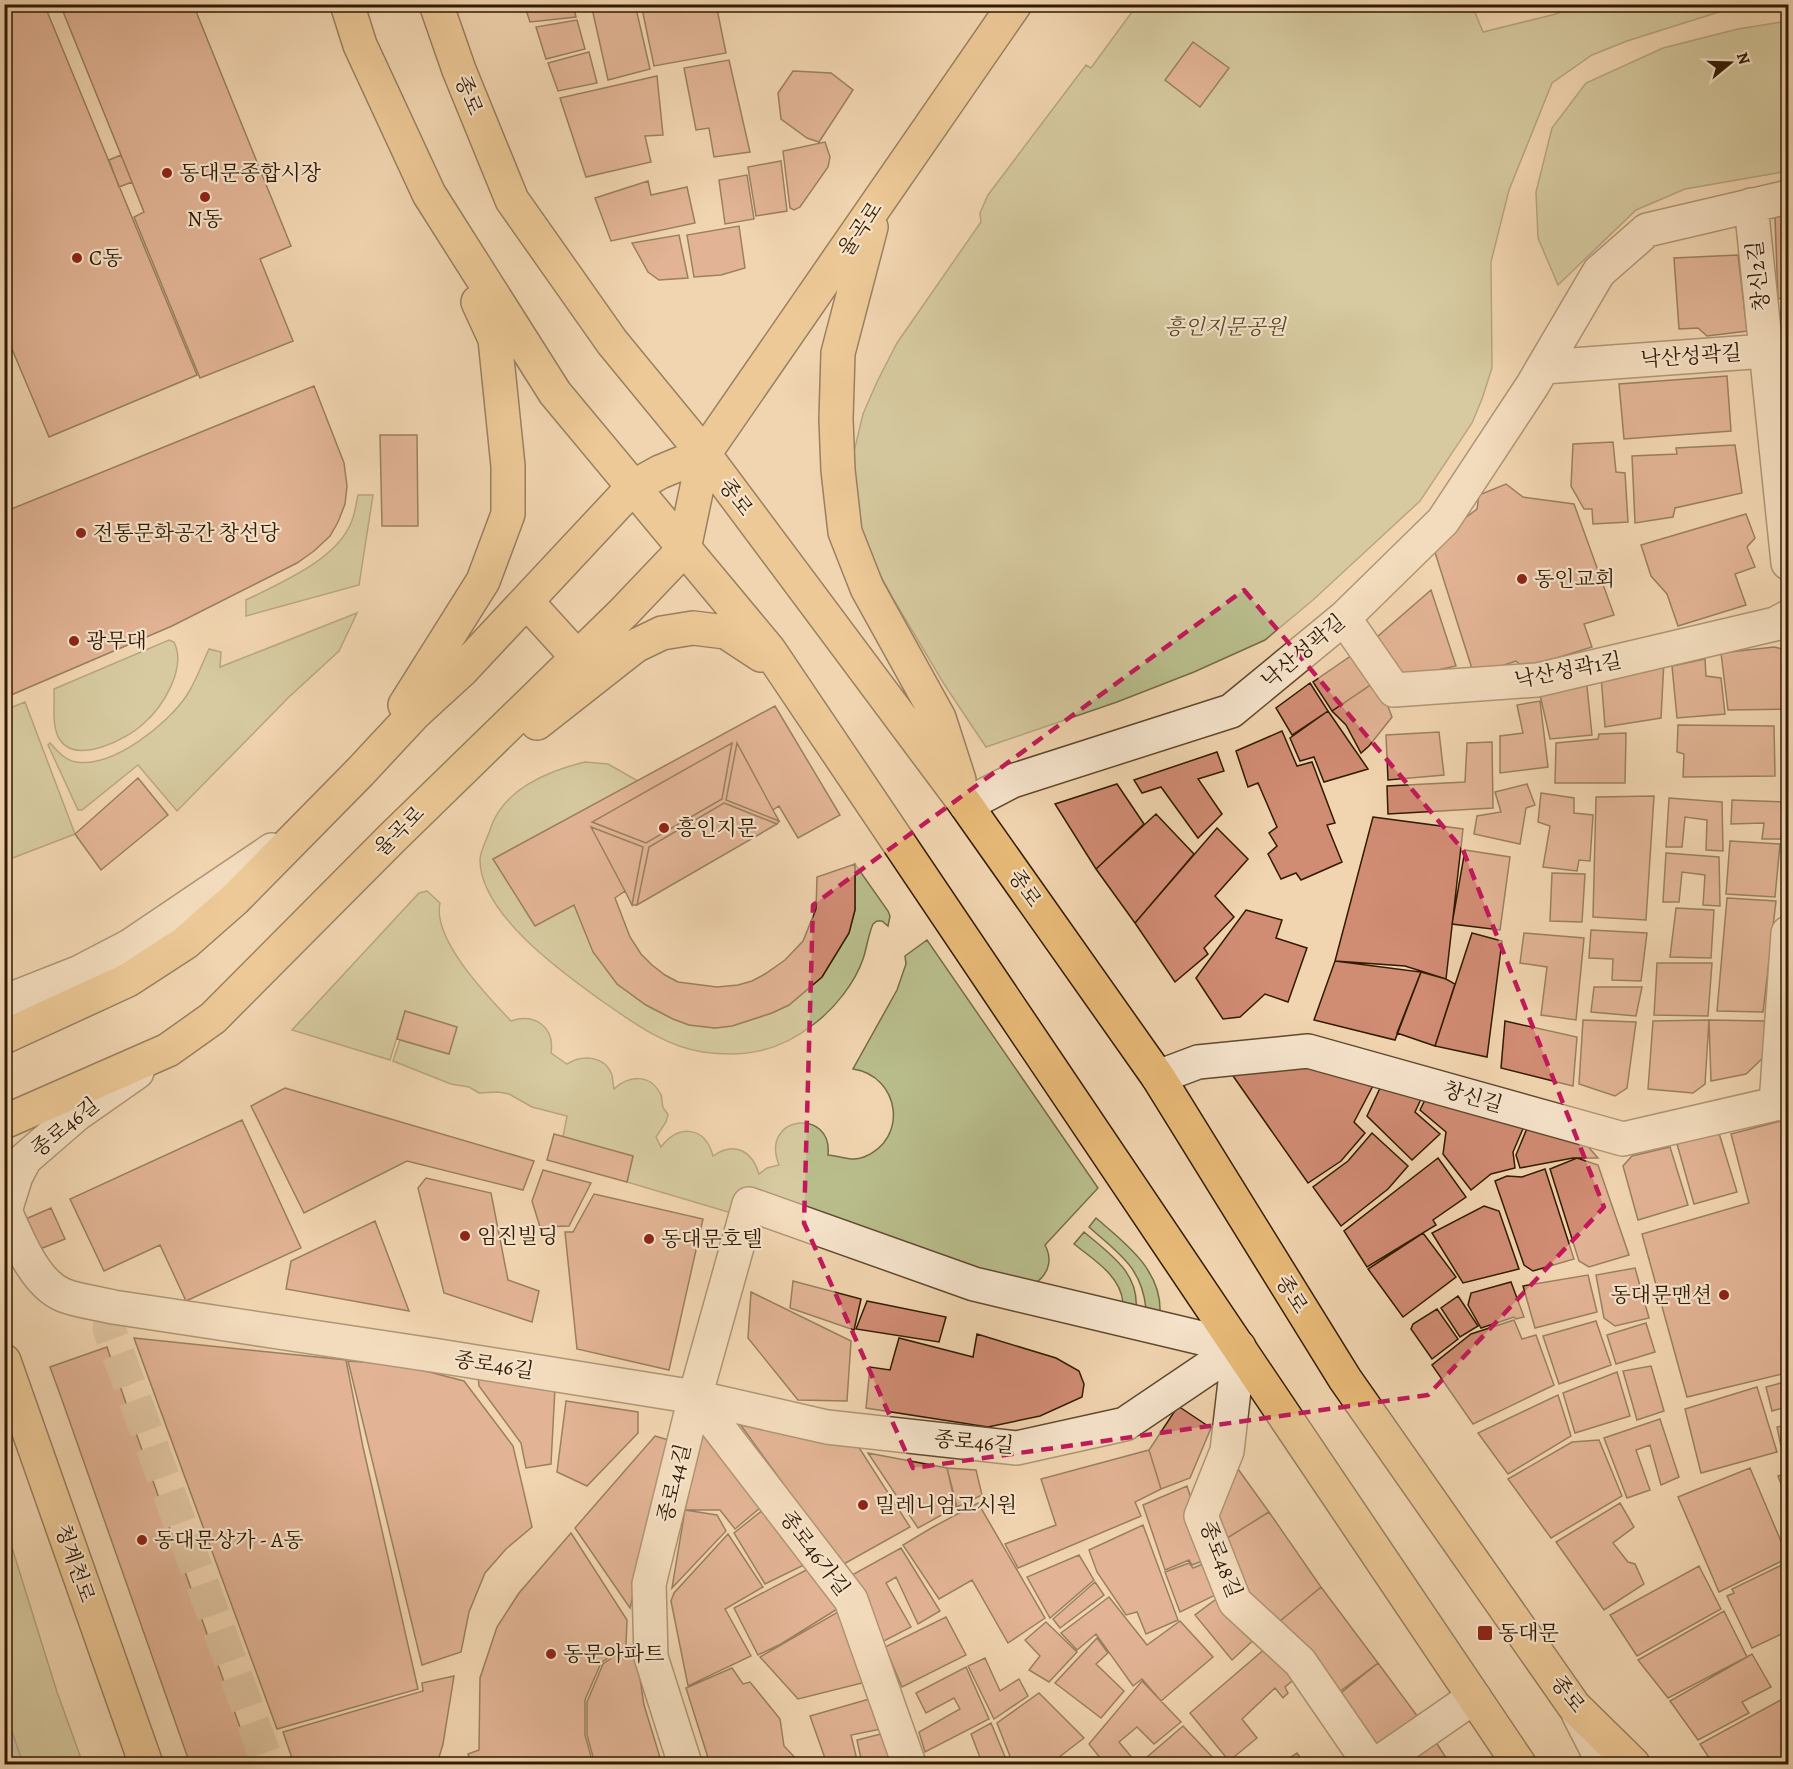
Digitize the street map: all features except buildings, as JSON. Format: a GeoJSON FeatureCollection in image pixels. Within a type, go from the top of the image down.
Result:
{"type":"FeatureCollection","features":[{"type":"Feature","properties":{"kind":"main road"},"geometry":{"type":"LineString","coordinates":[[347,4],[360,45],[495,339],[508,466],[508,514],[483,581],[427,672],[360,772]]}},
{"type":"Feature","properties":{"kind":"main road","name":"종로"},"geometry":{"type":"LineString","coordinates":[[436,4],[459,70],[512,200],[612,342],[704,454],[966,805],[1158,1077],[1345,1379],[1574,1706],[1633,1764]]}},
{"type":"Feature","properties":{"kind":"main road","name":"율곡로"},"geometry":{"type":"LineString","coordinates":[[4,1122],[168,1050],[213,1018],[393,837],[578,658],[684,549],[704,454],[1015,4]]}},
{"type":"Feature","properties":{"kind":"main road"},"geometry":{"type":"LineString","coordinates":[[429,194],[555,393],[769,650],[785,673],[1519,1764]]}},
{"type":"Feature","properties":{"kind":"main road"},"geometry":{"type":"LineString","coordinates":[[877,204],[838,353],[836,419],[838,470],[845,532],[867,588],[939,718],[966,805]]}},
{"type":"Feature","properties":{"kind":"main road"},"geometry":{"type":"LineString","coordinates":[[4,1037],[128,980],[185,943],[235,899],[415,713],[462,670],[633,487],[660,472],[704,454]]}},
{"type":"Feature","properties":{"kind":"main road"},"geometry":{"type":"LineString","coordinates":[[527,602],[578,658]]}},
{"type":"Feature","properties":{"kind":"main road"},"geometry":{"type":"LineString","coordinates":[[393,837],[634,646],[662,633],[693,628],[726,632],[785,673]]}},
{"type":"Feature","properties":{"kind":"main road","name":"청계천로"},"geometry":{"type":"LineString","coordinates":[[4,1361],[146,1764]]}},
{"type":"Feature","properties":{"kind":"street","name":"낙산성곽길"},"geometry":{"type":"LineString","coordinates":[[966,805],[1012,781],[1231,711],[1344,618],[1443,521],[1544,367],[1599,272],[1647,230],[1788,197]]}},
{"type":"Feature","properties":{"kind":"street","name":"창신2길"},"geometry":{"type":"LineString","coordinates":[[1751,205],[1788,563]]}},
{"type":"Feature","properties":{"kind":"street","name":"낙산성곽길"},"geometry":{"type":"LineString","coordinates":[[1544,367],[1766,351]]}},
{"type":"Feature","properties":{"kind":"street","name":"낙산성곽1길"},"geometry":{"type":"LineString","coordinates":[[1344,618],[1394,690],[1537,680],[1775,624],[1788,616]]}},
{"type":"Feature","properties":{"kind":"street"},"geometry":{"type":"LineString","coordinates":[[4,1002],[80,972],[130,946],[308,826]]}},
{"type":"Feature","properties":{"kind":"street"},"geometry":{"type":"LineString","coordinates":[[1782,1102],[1788,933]]}},
{"type":"Feature","properties":{"kind":"street","name":"종로46길"},"geometry":{"type":"LineString","coordinates":[[168,1050],[77,1114],[25,1159],[16,1176],[5,1211],[28,1259],[48,1285],[62,1294],[113,1307],[695,1397],[827,1427],[1017,1448],[1125,1424],[1239,1347]]}},
{"type":"Feature","properties":{"kind":"street","name":"창신길"},"geometry":{"type":"LineString","coordinates":[[1158,1077],[1198,1062],[1308,1051],[1623,1139],[1782,1102]]}},
{"type":"Feature","properties":{"kind":"street","name":"종로44길"},"geometry":{"type":"LineString","coordinates":[[686,1764],[651,1656],[649,1584],[695,1397],[749,1204],[974,1284],[1239,1347]]}},
{"type":"Feature","properties":{"kind":"street","name":"종로48길"},"geometry":{"type":"LineString","coordinates":[[1239,1347],[1227,1450],[1201,1516],[1235,1602],[1300,1662],[1370,1764]]}},
{"type":"Feature","properties":{"kind":"street","name":"종로46가길"},"geometry":{"type":"LineString","coordinates":[[695,1397],[851,1600],[909,1764]]}},
{"type":"Feature","properties":{"kind":"street"},"geometry":{"type":"LineString","coordinates":[[1377,1764],[1474,1697]]}},
{"type":"Feature","properties":{"kind":"street"},"geometry":{"type":"LineString","coordinates":[[1574,1706],[1604,1764]]}},
{"type":"Feature","properties":{"kind":"highlighted area"},"geometry":{"type":"Polygon","coordinates":[[[1244,590],[1463,850],[1604,1207],[1428,1395],[913,1468],[804,1223],[813,905],[1244,590]]]}},
{"type":"Feature","properties":{"kind":"green space","name":"흥인지문공원"},"geometry":{"type":"Polygon","coordinates":[[[1137,5],[1472,5],[1483,32],[1556,14],[1576,5],[1741,5],[1627,41],[1592,55],[1552,83],[1509,190],[1491,262],[1492,368],[1472,423],[1420,501],[1313,600],[1265,640],[1194,672],[1117,702],[986,747],[944,684],[863,543],[853,504],[853,456],[863,414],[897,343],[981,222],[980,213],[988,195],[1086,65],[1091,68],[1137,5]]]}},
{"type":"Feature","properties":{"kind":"green space"},"geometry":{"type":"Polygon","coordinates":[[[1788,21],[1788,171],[1685,189],[1636,210],[1558,285],[1538,238],[1536,192],[1552,128],[1586,83],[1663,48],[1738,29],[1788,21]]]}},
{"type":"Feature","properties":{"kind":"green space"},"geometry":{"type":"Polygon","coordinates":[[[358,495],[373,495],[359,585],[246,616],[246,600],[306,569],[333,548],[344,536],[351,523],[358,495]]]}},
{"type":"Feature","properties":{"kind":"green space"},"geometry":{"type":"Polygon","coordinates":[[[357,613],[339,651],[289,697],[177,811],[138,765],[82,810],[78,810],[48,745],[50,743],[72,761],[91,762],[106,758],[138,742],[167,719],[187,695],[209,649],[221,652],[220,667],[357,613]]]}},
{"type":"Feature","properties":{"kind":"green space"},"geometry":{"type":"Polygon","coordinates":[[[169,640],[174,642],[177,652],[175,675],[165,697],[151,717],[136,730],[102,747],[78,750],[68,747],[60,740],[54,722],[54,689],[169,640]]]}},
{"type":"Feature","properties":{"kind":"green space"},"geometry":{"type":"Polygon","coordinates":[[[25,702],[75,834],[5,861],[5,710],[25,702]]]}},
{"type":"Feature","properties":{"kind":"green space"},"geometry":{"type":"Polygon","coordinates":[[[585,762],[608,764],[638,781],[493,859],[574,905],[617,984],[646,1005],[673,1019],[689,1025],[715,1028],[732,1026],[789,1005],[822,977],[849,933],[855,910],[855,864],[890,916],[888,926],[882,921],[873,924],[859,968],[843,995],[829,1011],[788,1041],[762,1050],[719,1054],[689,1049],[663,1039],[625,1017],[566,975],[526,940],[508,921],[494,901],[484,880],[480,860],[482,849],[496,816],[515,793],[541,777],[585,762]]]}},
{"type":"Feature","properties":{"kind":"green space"},"geometry":{"type":"Polygon","coordinates":[[[427,891],[440,903],[440,917],[444,933],[453,950],[476,983],[511,1021],[528,1019],[542,1024],[550,1036],[551,1053],[567,1064],[586,1058],[604,1064],[612,1075],[614,1089],[632,1079],[650,1082],[661,1095],[663,1107],[668,1115],[656,1137],[661,1147],[676,1134],[691,1132],[704,1139],[713,1156],[728,1149],[747,1154],[759,1174],[767,1168],[779,1165],[776,1148],[779,1136],[787,1127],[798,1123],[809,1124],[820,1129],[827,1140],[828,1155],[846,1158],[864,1157],[878,1148],[888,1137],[893,1123],[893,1109],[889,1095],[881,1083],[869,1074],[853,1069],[897,990],[906,964],[905,956],[927,940],[1098,1188],[1045,1245],[1049,1263],[1045,1274],[1031,1286],[745,1217],[627,1182],[633,1156],[563,1137],[567,1116],[532,1107],[509,1094],[479,1093],[469,1087],[451,1084],[393,1061],[400,1040],[449,1054],[457,1027],[405,1011],[390,1060],[292,1030],[419,893],[427,891]]]}},
{"type":"Feature","properties":{"kind":"green space"},"geometry":{"type":"Polygon","coordinates":[[[1096,1218],[1140,1259],[1155,1284],[1160,1313],[1146,1309],[1144,1294],[1134,1271],[1119,1253],[1089,1227],[1096,1218]]]}},
{"type":"Feature","properties":{"kind":"green space"},"geometry":{"type":"Polygon","coordinates":[[[1084,1232],[1113,1257],[1128,1275],[1136,1298],[1136,1311],[1123,1303],[1117,1285],[1105,1269],[1074,1244],[1084,1232]]]}},
{"type":"Feature","properties":{"kind":"green space"},"geometry":{"type":"Polygon","coordinates":[[[4,1522],[57,1692],[83,1764],[23,1764],[5,1711],[4,1522]]]}},
{"type":"Feature","properties":{"kind":"water"},"geometry":{"type":"Polygon","coordinates":[[[5,1711],[23,1764],[5,1764],[5,1711]]]}},
{"type":"Feature","properties":{"kind":"tunnel"},"geometry":{"type":"LineString","coordinates":[[113,1307],[109,1329],[268,1764]]}},
{"type":"Feature","properties":{"kind":"place","name":"동대문종합시장"},"geometry":{"type":"Point","coordinates":[167,173]}},
{"type":"Feature","properties":{"kind":"place","name":"N동"},"geometry":{"type":"Point","coordinates":[205,197]}},
{"type":"Feature","properties":{"kind":"place","name":"C동"},"geometry":{"type":"Point","coordinates":[77,258]}},
{"type":"Feature","properties":{"kind":"place","name":"전통문화공간 창선당"},"geometry":{"type":"Point","coordinates":[81,533]}},
{"type":"Feature","properties":{"kind":"place","name":"동인교회"},"geometry":{"type":"Point","coordinates":[1522,579]}},
{"type":"Feature","properties":{"kind":"place","name":"광무대"},"geometry":{"type":"Point","coordinates":[74,641]}},
{"type":"Feature","properties":{"kind":"place","name":"흥인지문"},"geometry":{"type":"Point","coordinates":[664,828]}},
{"type":"Feature","properties":{"kind":"place","name":"임진빌딩"},"geometry":{"type":"Point","coordinates":[465,1236]}},
{"type":"Feature","properties":{"kind":"place","name":"동대문호텔"},"geometry":{"type":"Point","coordinates":[649,1239]}},
{"type":"Feature","properties":{"kind":"place","name":"동대문맨션"},"geometry":{"type":"Point","coordinates":[1724,1295]}},
{"type":"Feature","properties":{"kind":"place","name":"밀레니엄고시원"},"geometry":{"type":"Point","coordinates":[863,1505]}},
{"type":"Feature","properties":{"kind":"place","name":"동대문상가 - A동"},"geometry":{"type":"Point","coordinates":[142,1540]}},
{"type":"Feature","properties":{"kind":"place","name":"동대문"},"geometry":{"type":"Point","coordinates":[1485,1633]}},
{"type":"Feature","properties":{"kind":"place","name":"동문아파트"},"geometry":{"type":"Point","coordinates":[551,1654]}}]}
